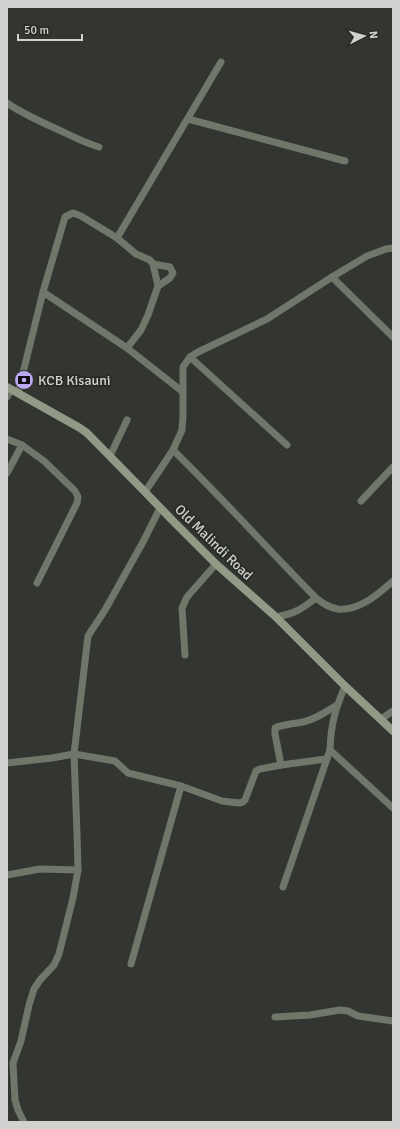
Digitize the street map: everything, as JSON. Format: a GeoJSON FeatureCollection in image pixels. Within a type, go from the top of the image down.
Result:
{"type":"FeatureCollection","features":[{"type":"Feature","properties":{"kind":"main road","name":"Old Malindi Road"},"geometry":{"type":"LineString","coordinates":[[11,392],[80,428],[110,456],[216,564],[276,617],[345,686],[393,731]]}},
{"type":"Feature","properties":{"kind":"street"},"geometry":{"type":"LineString","coordinates":[[117,238],[221,62]]}},
{"type":"Feature","properties":{"kind":"street"},"geometry":{"type":"LineString","coordinates":[[7,103],[83,142],[99,147]]}},
{"type":"Feature","properties":{"kind":"street"},"geometry":{"type":"LineString","coordinates":[[188,119],[345,161]]}},
{"type":"Feature","properties":{"kind":"street"},"geometry":{"type":"LineString","coordinates":[[11,392],[65,217],[68,214],[73,213],[81,216],[117,238],[136,254],[150,260],[153,264],[158,286],[141,330],[127,348]]}},
{"type":"Feature","properties":{"kind":"street"},"geometry":{"type":"LineString","coordinates":[[145,492],[173,450],[182,430],[183,367],[190,358],[198,352],[267,319],[332,276],[367,256],[393,248]]}},
{"type":"Feature","properties":{"kind":"street"},"geometry":{"type":"LineString","coordinates":[[153,264],[170,267],[173,273],[170,278],[158,286]]}},
{"type":"Feature","properties":{"kind":"street"},"geometry":{"type":"LineString","coordinates":[[332,276],[393,337]]}},
{"type":"Feature","properties":{"kind":"street"},"geometry":{"type":"LineString","coordinates":[[43,292],[127,348],[182,392]]}},
{"type":"Feature","properties":{"kind":"street"},"geometry":{"type":"LineString","coordinates":[[190,358],[287,445]]}},
{"type":"Feature","properties":{"kind":"street"},"geometry":{"type":"LineString","coordinates":[[110,456],[127,420]]}},
{"type":"Feature","properties":{"kind":"street"},"geometry":{"type":"LineString","coordinates":[[7,439],[22,445],[44,461],[75,491],[78,497],[77,503],[37,583]]}},
{"type":"Feature","properties":{"kind":"street"},"geometry":{"type":"LineString","coordinates":[[7,473],[22,445]]}},
{"type":"Feature","properties":{"kind":"street"},"geometry":{"type":"LineString","coordinates":[[173,450],[316,598],[331,607],[346,609],[363,604],[393,581]]}},
{"type":"Feature","properties":{"kind":"street"},"geometry":{"type":"LineString","coordinates":[[361,501],[393,467]]}},
{"type":"Feature","properties":{"kind":"street"},"geometry":{"type":"LineString","coordinates":[[24,1122],[15,1100],[13,1063],[21,1041],[28,1005],[34,989],[54,965],[59,954],[78,870],[74,754],[88,636],[105,610],[144,542],[160,508]]}},
{"type":"Feature","properties":{"kind":"street"},"geometry":{"type":"LineString","coordinates":[[186,655],[182,608],[187,596],[216,564]]}},
{"type":"Feature","properties":{"kind":"street"},"geometry":{"type":"LineString","coordinates":[[276,617],[291,614],[300,610],[316,598]]}},
{"type":"Feature","properties":{"kind":"street"},"geometry":{"type":"LineString","coordinates":[[283,887],[330,750],[330,732],[333,719],[345,686]]}},
{"type":"Feature","properties":{"kind":"street"},"geometry":{"type":"LineString","coordinates":[[281,765],[275,728],[304,722],[319,717],[337,705]]}},
{"type":"Feature","properties":{"kind":"street"},"geometry":{"type":"LineString","coordinates":[[381,719],[393,711]]}},
{"type":"Feature","properties":{"kind":"street"},"geometry":{"type":"LineString","coordinates":[[330,750],[393,808]]}},
{"type":"Feature","properties":{"kind":"street"},"geometry":{"type":"LineString","coordinates":[[7,763],[74,754],[115,761],[128,773],[180,786],[222,801],[239,803],[245,800],[256,771],[281,765],[326,759]]}},
{"type":"Feature","properties":{"kind":"street"},"geometry":{"type":"LineString","coordinates":[[131,964],[180,786]]}},
{"type":"Feature","properties":{"kind":"street"},"geometry":{"type":"LineString","coordinates":[[7,876],[40,869],[78,870]]}},
{"type":"Feature","properties":{"kind":"street"},"geometry":{"type":"LineString","coordinates":[[275,1017],[310,1015],[340,1010],[348,1011],[358,1016],[393,1021]]}},
{"type":"Feature","properties":{"kind":"place","name":"KCB Kisauni"},"geometry":{"type":"Point","coordinates":[24,380]}}]}
